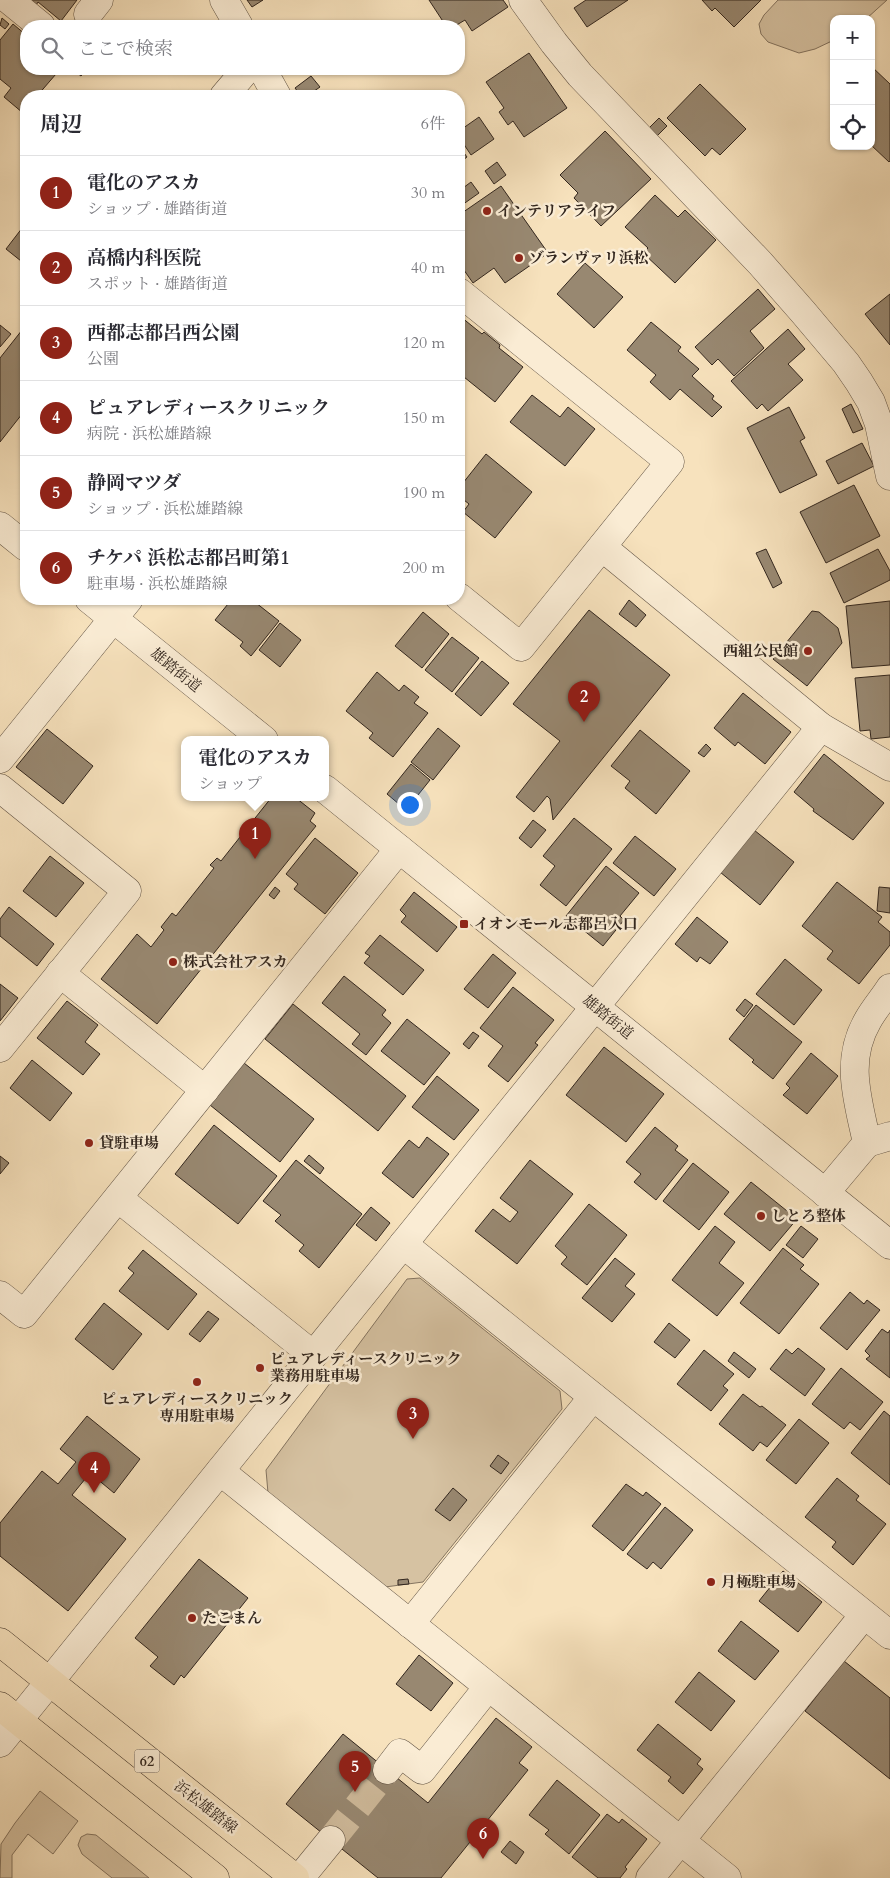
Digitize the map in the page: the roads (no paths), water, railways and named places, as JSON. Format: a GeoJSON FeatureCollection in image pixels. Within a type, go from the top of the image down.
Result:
{"type":"FeatureCollection","features":[{"type":"Feature","properties":{"kind":"main road","name":"浜松雄踏線"},"geometry":{"type":"LineString","coordinates":[[0,1642],[295,1878]]}},
{"type":"Feature","properties":{"kind":"main road"},"geometry":{"type":"LineString","coordinates":[[9,1713],[215,1878]]}},
{"type":"Feature","properties":{"kind":"street"},"geometry":{"type":"LineString","coordinates":[[9,0],[34,20]]}},
{"type":"Feature","properties":{"kind":"street"},"geometry":{"type":"LineString","coordinates":[[224,0],[236,20]]}},
{"type":"Feature","properties":{"kind":"street"},"geometry":{"type":"LineString","coordinates":[[523,0],[546,33],[580,74],[760,263],[846,363],[860,382],[871,402],[879,424],[890,476]]}},
{"type":"Feature","properties":{"kind":"street"},"geometry":{"type":"LineString","coordinates":[[229,90],[242,75]]}},
{"type":"Feature","properties":{"kind":"street"},"geometry":{"type":"LineString","coordinates":[[265,75],[274,90]]}},
{"type":"Feature","properties":{"kind":"street"},"geometry":{"type":"LineString","coordinates":[[465,297],[670,462],[521,647],[465,602]]}},
{"type":"Feature","properties":{"kind":"street"},"geometry":{"type":"LineString","coordinates":[[0,526],[20,542]]}},
{"type":"Feature","properties":{"kind":"street"},"geometry":{"type":"LineString","coordinates":[[602,547],[821,727],[890,767]]}},
{"type":"Feature","properties":{"kind":"street","name":"雄踏街道"},"geometry":{"type":"LineString","coordinates":[[108,605],[121,609],[260,736]]}},
{"type":"Feature","properties":{"kind":"street"},"geometry":{"type":"LineString","coordinates":[[0,759],[121,609]]}},
{"type":"Feature","properties":{"kind":"street"},"geometry":{"type":"LineString","coordinates":[[0,1743],[9,1713],[49,1682],[821,727]]}},
{"type":"Feature","properties":{"kind":"street"},"geometry":{"type":"LineString","coordinates":[[0,788],[127,891],[0,1048]]}},
{"type":"Feature","properties":{"kind":"street","name":"雄踏街道"},"geometry":{"type":"LineString","coordinates":[[329,792],[890,1245]]}},
{"type":"Feature","properties":{"kind":"street"},"geometry":{"type":"LineString","coordinates":[[0,1295],[24,1314],[399,849]]}},
{"type":"Feature","properties":{"kind":"street"},"geometry":{"type":"LineString","coordinates":[[60,973],[205,1090]]}},
{"type":"Feature","properties":{"kind":"street"},"geometry":{"type":"LineString","coordinates":[[825,1192],[878,1139],[855,1083],[854,1061],[859,1040],[868,1020],[890,988]]}},
{"type":"Feature","properties":{"kind":"street"},"geometry":{"type":"LineString","coordinates":[[118,1198],[313,1355]]}},
{"type":"Feature","properties":{"kind":"street"},"geometry":{"type":"LineString","coordinates":[[403,1244],[890,1636]]}},
{"type":"Feature","properties":{"kind":"street"},"geometry":{"type":"LineString","coordinates":[[410,1624],[593,1397]]}},
{"type":"Feature","properties":{"kind":"street"},"geometry":{"type":"LineString","coordinates":[[220,1471],[726,1878]]}},
{"type":"Feature","properties":{"kind":"street"},"geometry":{"type":"LineString","coordinates":[[650,1878],[864,1615]]}},
{"type":"Feature","properties":{"kind":"street"},"geometry":{"type":"LineString","coordinates":[[387,1770],[400,1753],[422,1770],[488,1687]]}},
{"type":"Feature","properties":{"kind":"street"},"geometry":{"type":"LineString","coordinates":[[300,1878],[331,1840]]}},
{"type":"Feature","properties":{"kind":"tunnel"},"geometry":{"type":"LineString","coordinates":[[331,1840],[387,1770]]}},
{"type":"Feature","properties":{"kind":"place","name":"インテリアライフ"},"geometry":{"type":"Point","coordinates":[487,211]}},
{"type":"Feature","properties":{"kind":"place","name":"ゾランヴァリ浜松"},"geometry":{"type":"Point","coordinates":[519,258]}},
{"type":"Feature","properties":{"kind":"place","name":"西組公民館"},"geometry":{"type":"Point","coordinates":[808,651]}},
{"type":"Feature","properties":{"kind":"place","name":"高橋内科医院"},"geometry":{"type":"Point","coordinates":[584,722]}},
{"type":"Feature","properties":{"kind":"place","name":"電化のアスカ"},"geometry":{"type":"Point","coordinates":[255,859]}},
{"type":"Feature","properties":{"kind":"place","name":"イオンモール志都呂入口"},"geometry":{"type":"Point","coordinates":[464,924]}},
{"type":"Feature","properties":{"kind":"place","name":"株式会社アスカ"},"geometry":{"type":"Point","coordinates":[173,962]}},
{"type":"Feature","properties":{"kind":"place","name":"貸駐車場"},"geometry":{"type":"Point","coordinates":[89,1143]}},
{"type":"Feature","properties":{"kind":"place","name":"しとろ整体"},"geometry":{"type":"Point","coordinates":[761,1216]}},
{"type":"Feature","properties":{"kind":"place","name":"ピュアレディースクリニック 業務用駐車場"},"geometry":{"type":"Point","coordinates":[260,1368]}},
{"type":"Feature","properties":{"kind":"place","name":"ピュアレディースクリニック 専用駐車場"},"geometry":{"type":"Point","coordinates":[197,1382]}},
{"type":"Feature","properties":{"kind":"place","name":"西都志都呂西公園"},"geometry":{"type":"Point","coordinates":[413,1439]}},
{"type":"Feature","properties":{"kind":"place","name":"ピュアレディースクリニック"},"geometry":{"type":"Point","coordinates":[94,1493]}},
{"type":"Feature","properties":{"kind":"place","name":"月極駐車場"},"geometry":{"type":"Point","coordinates":[711,1582]}},
{"type":"Feature","properties":{"kind":"place","name":"たこまん"},"geometry":{"type":"Point","coordinates":[192,1618]}},
{"type":"Feature","properties":{"kind":"place","name":"静岡マツダ"},"geometry":{"type":"Point","coordinates":[355,1792]}},
{"type":"Feature","properties":{"kind":"place","name":"チケパ 浜松志都呂町第1"},"geometry":{"type":"Point","coordinates":[483,1859]}}]}
